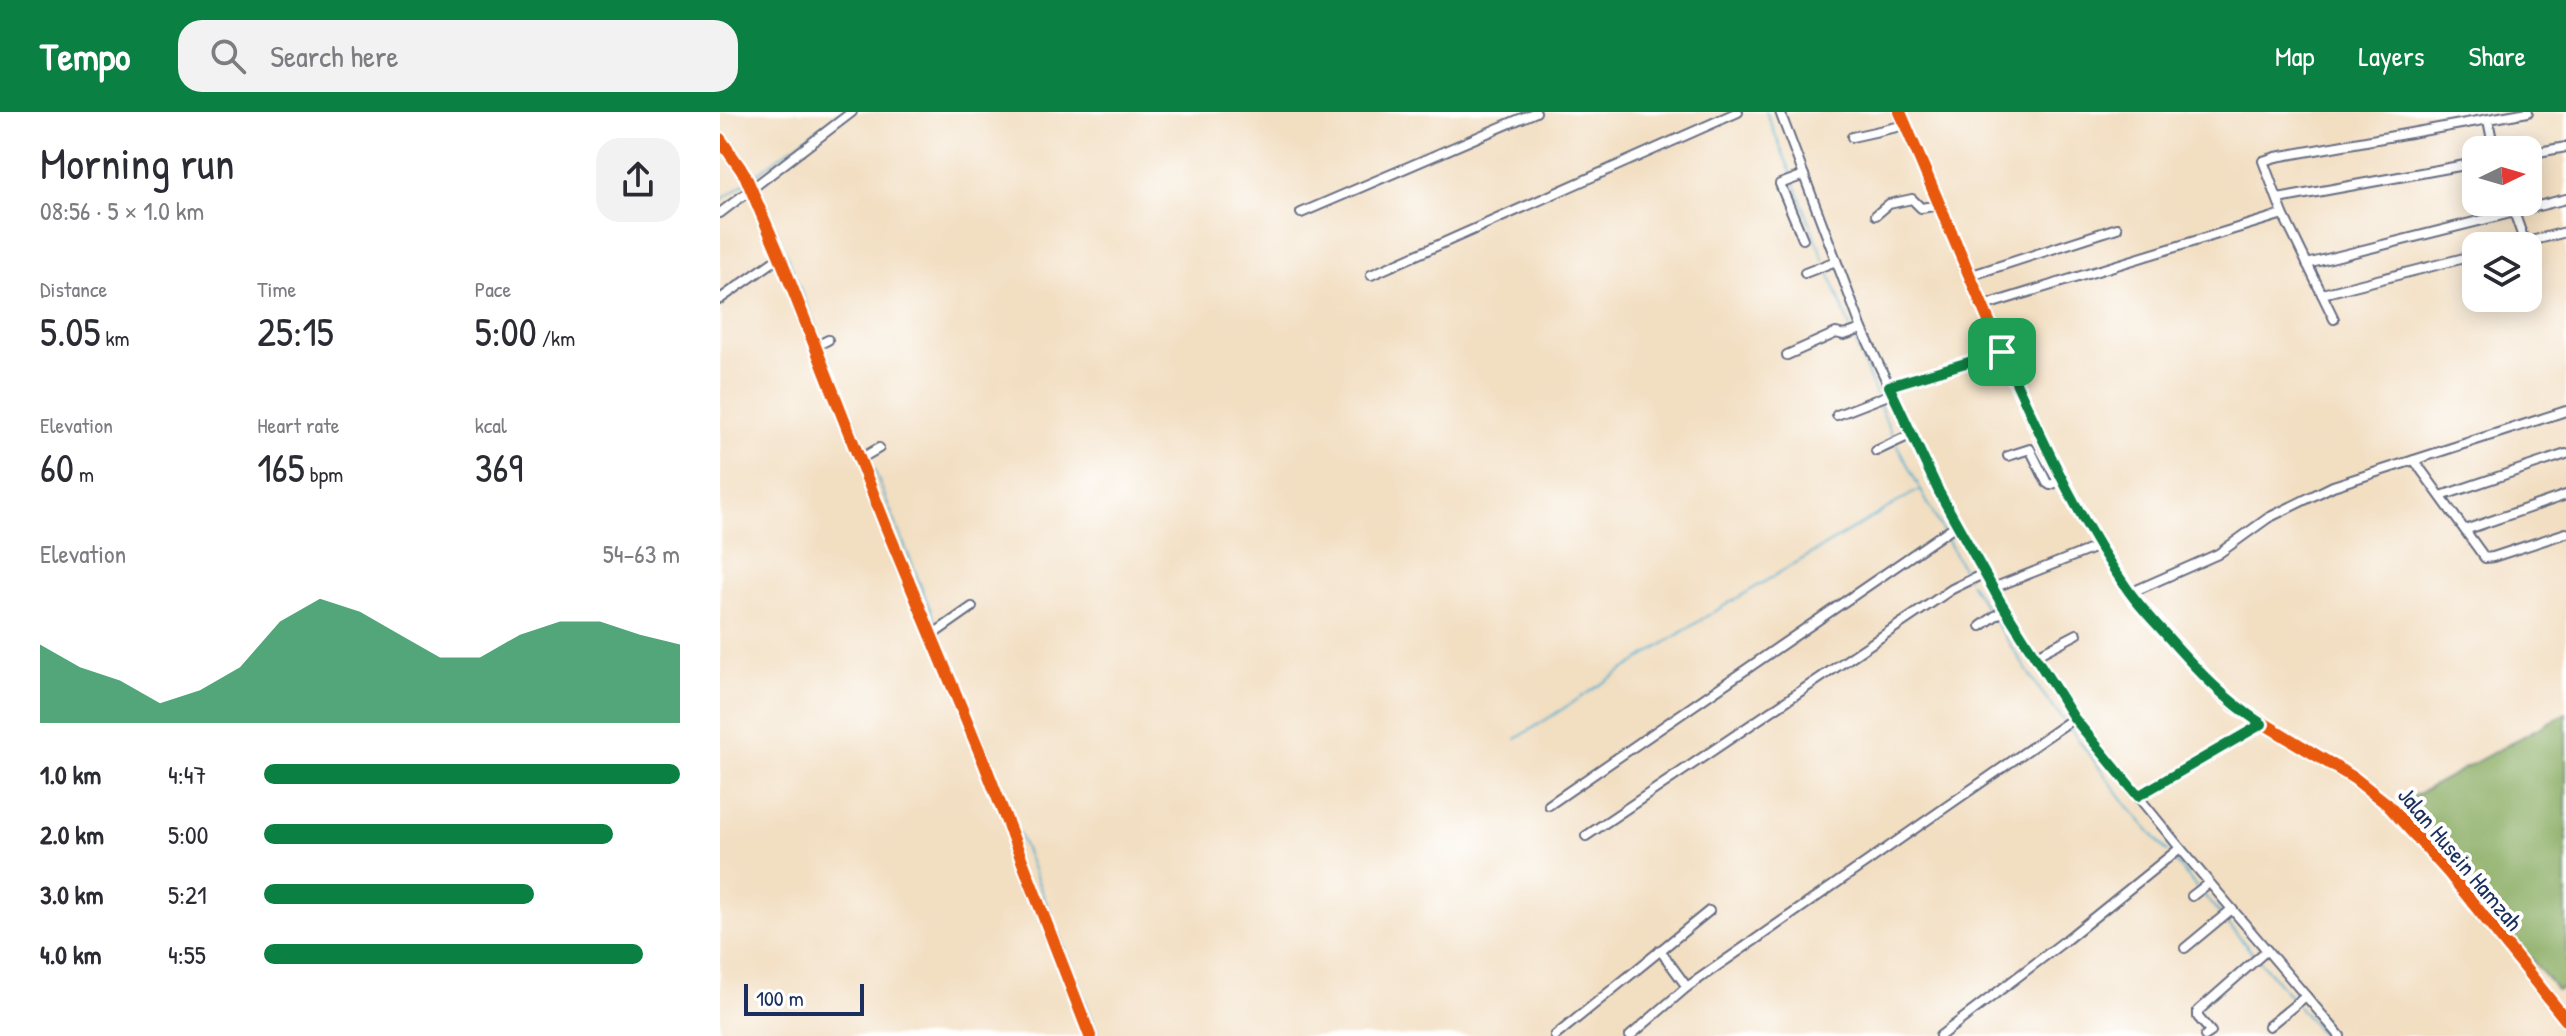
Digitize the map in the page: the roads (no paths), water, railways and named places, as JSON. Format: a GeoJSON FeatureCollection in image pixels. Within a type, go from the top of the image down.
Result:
{"type":"FeatureCollection","features":[{"type":"Feature","properties":{"kind":"street"},"geometry":{"type":"LineString","coordinates":[[720,213],[852,112]]}},
{"type":"Feature","properties":{"kind":"street"},"geometry":{"type":"LineString","coordinates":[[1301,213],[1536,112]]}},
{"type":"Feature","properties":{"kind":"street"},"geometry":{"type":"LineString","coordinates":[[1371,275],[1738,112]]}},
{"type":"Feature","properties":{"kind":"street"},"geometry":{"type":"LineString","coordinates":[[1780,112],[1859,330],[1908,436],[1983,574],[2074,718],[2207,884],[2340,1036]]}},
{"type":"Feature","properties":{"kind":"street","name":"Jalan Husein Hamzah"},"geometry":{"type":"LineString","coordinates":[[1900,112],[2002,352],[2062,480],[2130,593],[2209,682],[2235,706],[2354,778],[2387,804],[2449,873],[2566,1020]]}},
{"type":"Feature","properties":{"kind":"street"},"geometry":{"type":"LineString","coordinates":[[2334,319],[2283,214],[2263,161],[2528,112]]}},
{"type":"Feature","properties":{"kind":"street"},"geometry":{"type":"LineString","coordinates":[[2488,120],[2491,136]]}},
{"type":"Feature","properties":{"kind":"street"},"geometry":{"type":"LineString","coordinates":[[1852,137],[1906,125]]}},
{"type":"Feature","properties":{"kind":"street"},"geometry":{"type":"LineString","coordinates":[[720,139],[754,185],[862,458],[938,631],[1090,1036]]}},
{"type":"Feature","properties":{"kind":"street"},"geometry":{"type":"LineString","coordinates":[[2542,151],[2566,147]]}},
{"type":"Feature","properties":{"kind":"street"},"geometry":{"type":"LineString","coordinates":[[2278,199],[2462,166]]}},
{"type":"Feature","properties":{"kind":"street"},"geometry":{"type":"LineString","coordinates":[[1802,176],[1780,184],[1803,239]]}},
{"type":"Feature","properties":{"kind":"street"},"geometry":{"type":"LineString","coordinates":[[1876,215],[1889,204],[1912,199],[1921,208],[1940,205]]}},
{"type":"Feature","properties":{"kind":"street"},"geometry":{"type":"LineString","coordinates":[[2542,205],[2566,199]]}},
{"type":"Feature","properties":{"kind":"street"},"geometry":{"type":"LineString","coordinates":[[1983,306],[2283,214]]}},
{"type":"Feature","properties":{"kind":"street"},"geometry":{"type":"LineString","coordinates":[[2307,264],[2498,216]]}},
{"type":"Feature","properties":{"kind":"street"},"geometry":{"type":"LineString","coordinates":[[1969,276],[2117,228]]}},
{"type":"Feature","properties":{"kind":"street"},"geometry":{"type":"LineString","coordinates":[[2542,238],[2566,232]]}},
{"type":"Feature","properties":{"kind":"street"},"geometry":{"type":"LineString","coordinates":[[720,299],[780,257]]}},
{"type":"Feature","properties":{"kind":"street"},"geometry":{"type":"LineString","coordinates":[[2322,294],[2462,259]]}},
{"type":"Feature","properties":{"kind":"street"},"geometry":{"type":"LineString","coordinates":[[1805,273],[1834,262]]}},
{"type":"Feature","properties":{"kind":"street"},"geometry":{"type":"LineString","coordinates":[[1787,355],[1836,333],[1844,335],[1859,330]]}},
{"type":"Feature","properties":{"kind":"street"},"geometry":{"type":"LineString","coordinates":[[1837,415],[1889,392],[2002,352]]}},
{"type":"Feature","properties":{"kind":"street"},"geometry":{"type":"LineString","coordinates":[[2130,593],[2218,554],[2268,518],[2333,486],[2566,411]]}},
{"type":"Feature","properties":{"kind":"street"},"geometry":{"type":"LineString","coordinates":[[1876,451],[1908,436]]}},
{"type":"Feature","properties":{"kind":"street"},"geometry":{"type":"LineString","coordinates":[[2008,456],[2030,449],[2047,483],[2050,485],[2062,480]]}},
{"type":"Feature","properties":{"kind":"street"},"geometry":{"type":"LineString","coordinates":[[862,458],[876,450]]}},
{"type":"Feature","properties":{"kind":"street"},"geometry":{"type":"LineString","coordinates":[[2441,496],[2566,454]]}},
{"type":"Feature","properties":{"kind":"street"},"geometry":{"type":"LineString","coordinates":[[2414,460],[2485,558],[2566,533]]}},
{"type":"Feature","properties":{"kind":"street"},"geometry":{"type":"LineString","coordinates":[[2465,530],[2566,495]]}},
{"type":"Feature","properties":{"kind":"street"},"geometry":{"type":"LineString","coordinates":[[1549,805],[1955,526]]}},
{"type":"Feature","properties":{"kind":"street"},"geometry":{"type":"LineString","coordinates":[[1993,588],[2099,546]]}},
{"type":"Feature","properties":{"kind":"street"},"geometry":{"type":"LineString","coordinates":[[1586,836],[1963,582],[1983,574]]}},
{"type":"Feature","properties":{"kind":"street"},"geometry":{"type":"LineString","coordinates":[[938,631],[972,607]]}},
{"type":"Feature","properties":{"kind":"street"},"geometry":{"type":"LineString","coordinates":[[1981,626],[2005,610]]}},
{"type":"Feature","properties":{"kind":"street"},"geometry":{"type":"LineString","coordinates":[[2035,656],[2077,634]]}},
{"type":"Feature","properties":{"kind":"street"},"geometry":{"type":"LineString","coordinates":[[1630,1036],[1687,987],[2074,718]]}},
{"type":"Feature","properties":{"kind":"street"},"geometry":{"type":"LineString","coordinates":[[2138,796],[2262,724]]}},
{"type":"Feature","properties":{"kind":"street"},"geometry":{"type":"LineString","coordinates":[[1940,1036],[2180,849]]}},
{"type":"Feature","properties":{"kind":"street"},"geometry":{"type":"LineString","coordinates":[[2192,896],[2207,884]]}},
{"type":"Feature","properties":{"kind":"street"},"geometry":{"type":"LineString","coordinates":[[2185,948],[2230,910]]}},
{"type":"Feature","properties":{"kind":"street"},"geometry":{"type":"LineString","coordinates":[[1555,1036],[1709,911]]}},
{"type":"Feature","properties":{"kind":"street"},"geometry":{"type":"LineString","coordinates":[[1660,950],[1687,987]]}},
{"type":"Feature","properties":{"kind":"street"},"geometry":{"type":"LineString","coordinates":[[2210,1035],[2197,1013],[2265,952]]}},
{"type":"Feature","properties":{"kind":"street"},"geometry":{"type":"LineString","coordinates":[[2269,1026],[2304,998]]}},
{"type":"Feature","properties":{"kind":"waterway"},"geometry":{"type":"LineString","coordinates":[[751,178],[840,112]]}},
{"type":"Feature","properties":{"kind":"waterway"},"geometry":{"type":"LineString","coordinates":[[1766,112],[1792,175]]}},
{"type":"Feature","properties":{"kind":"waterway"},"geometry":{"type":"LineString","coordinates":[[1794,181],[1824,261]]}},
{"type":"Feature","properties":{"kind":"waterway"},"geometry":{"type":"LineString","coordinates":[[720,201],[746,182]]}},
{"type":"Feature","properties":{"kind":"waterway"},"geometry":{"type":"LineString","coordinates":[[759,187],[821,340]]}},
{"type":"Feature","properties":{"kind":"waterway"},"geometry":{"type":"LineString","coordinates":[[1827,267],[1850,328]]}},
{"type":"Feature","properties":{"kind":"waterway"},"geometry":{"type":"LineString","coordinates":[[1852,334],[1876,395]]}},
{"type":"Feature","properties":{"kind":"waterway"},"geometry":{"type":"LineString","coordinates":[[824,346],[867,451]]}},
{"type":"Feature","properties":{"kind":"waterway"},"geometry":{"type":"LineString","coordinates":[[1878,401],[1894,440]]}},
{"type":"Feature","properties":{"kind":"waterway"},"geometry":{"type":"LineString","coordinates":[[1897,445],[1943,532]]}},
{"type":"Feature","properties":{"kind":"waterway"},"geometry":{"type":"LineString","coordinates":[[869,457],[937,626]]}},
{"type":"Feature","properties":{"kind":"waterway"},"geometry":{"type":"LineString","coordinates":[[1516,739],[1707,616],[1920,489]]}},
{"type":"Feature","properties":{"kind":"waterway"},"geometry":{"type":"LineString","coordinates":[[1946,537],[1967,578]]}},
{"type":"Feature","properties":{"kind":"waterway"},"geometry":{"type":"LineString","coordinates":[[1970,583],[1991,615]]}},
{"type":"Feature","properties":{"kind":"waterway"},"geometry":{"type":"LineString","coordinates":[[1994,620],[2063,720]]}},
{"type":"Feature","properties":{"kind":"waterway"},"geometry":{"type":"LineString","coordinates":[[939,632],[1099,1036]]}},
{"type":"Feature","properties":{"kind":"waterway"},"geometry":{"type":"LineString","coordinates":[[2067,725],[2167,852]]}},
{"type":"Feature","properties":{"kind":"waterway"},"geometry":{"type":"LineString","coordinates":[[2171,857],[2198,889]]}},
{"type":"Feature","properties":{"kind":"waterway"},"geometry":{"type":"LineString","coordinates":[[2202,893],[2222,916]]}},
{"type":"Feature","properties":{"kind":"waterway"},"geometry":{"type":"LineString","coordinates":[[2226,921],[2255,956]]}},
{"type":"Feature","properties":{"kind":"waterway"},"geometry":{"type":"LineString","coordinates":[[2259,960],[2294,1001]]}},
{"type":"Feature","properties":{"kind":"waterway"},"geometry":{"type":"LineString","coordinates":[[2298,1006],[2323,1036]]}}]}
